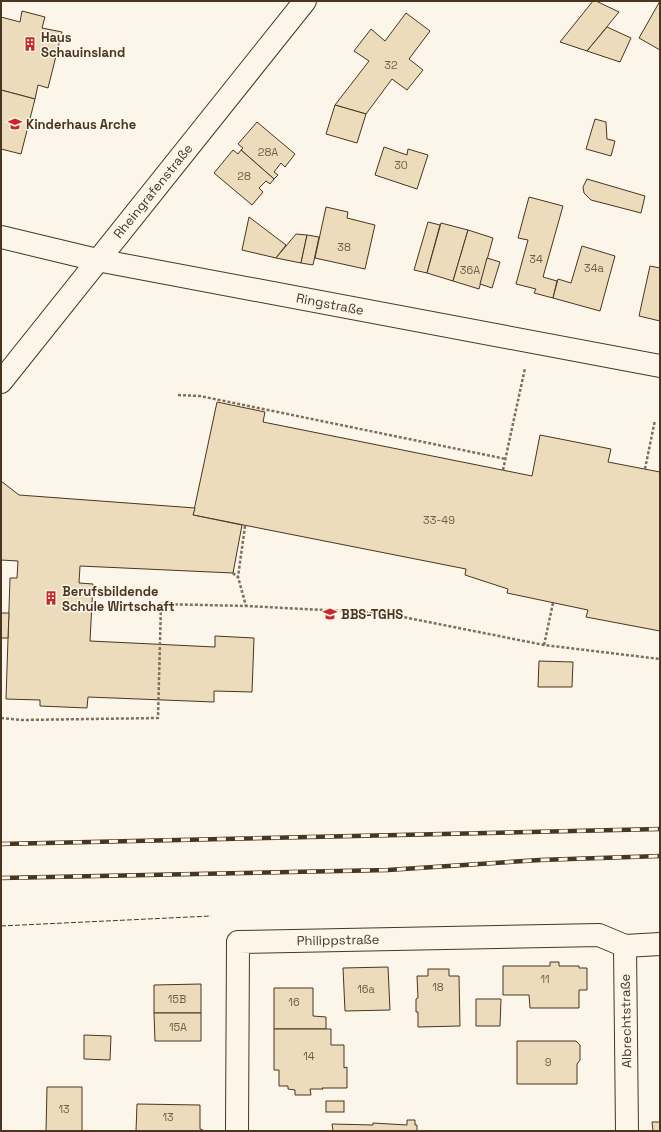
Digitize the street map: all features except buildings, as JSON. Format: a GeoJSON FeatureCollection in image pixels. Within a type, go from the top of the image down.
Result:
{"type":"FeatureCollection","features":[{"type":"Feature","properties":{"kind":"street","name":"Rheingrafenstraße"},"geometry":{"type":"LineString","coordinates":[[1,382],[305,1]]}},
{"type":"Feature","properties":{"kind":"street","name":"Ringstraße"},"geometry":{"type":"LineString","coordinates":[[1,237],[97,260],[660,366]]}},
{"type":"Feature","properties":{"kind":"street","name":"Philippstraße"},"geometry":{"type":"LineString","coordinates":[[237,1131],[238,942],[599,935],[625,946]]}},
{"type":"Feature","properties":{"kind":"street"},"geometry":{"type":"LineString","coordinates":[[625,946],[660,944]]}},
{"type":"Feature","properties":{"kind":"street","name":"Albrechtstraße"},"geometry":{"type":"LineString","coordinates":[[625,946],[627,1131]]}},
{"type":"Feature","properties":{"kind":"path"},"geometry":{"type":"LineString","coordinates":[[503,470],[531,342]]}},
{"type":"Feature","properties":{"kind":"path"},"geometry":{"type":"LineString","coordinates":[[178,395],[200,396],[506,459]]}},
{"type":"Feature","properties":{"kind":"path"},"geometry":{"type":"LineString","coordinates":[[645,469],[655,420]]}},
{"type":"Feature","properties":{"kind":"path"},"geometry":{"type":"LineString","coordinates":[[245,526],[238,577],[246,606]]}},
{"type":"Feature","properties":{"kind":"path"},"geometry":{"type":"LineString","coordinates":[[233,573],[238,577]]}},
{"type":"Feature","properties":{"kind":"path"},"geometry":{"type":"LineString","coordinates":[[544,645],[553,603]]}},
{"type":"Feature","properties":{"kind":"path"},"geometry":{"type":"LineString","coordinates":[[1,718],[22,720],[158,718],[161,604],[246,606],[383,613],[544,645],[660,659]]}},
{"type":"Feature","properties":{"kind":"railway"},"geometry":{"type":"LineString","coordinates":[[1,844],[660,829]]}},
{"type":"Feature","properties":{"kind":"railway"},"geometry":{"type":"LineString","coordinates":[[1,878],[388,870],[540,860],[660,856]]}},
{"type":"Feature","properties":{"kind":"fence"},"geometry":{"type":"LineString","coordinates":[[1,926],[211,916]]}},
{"type":"Feature","properties":{"kind":"place","name":"Haus Schauinsland"},"geometry":{"type":"Point","coordinates":[30,44]}},
{"type":"Feature","properties":{"kind":"place","name":"Kinderhaus Arche"},"geometry":{"type":"Point","coordinates":[15,124]}},
{"type":"Feature","properties":{"kind":"place","name":"Berufsbildende Schule Wirtschaft"},"geometry":{"type":"Point","coordinates":[51,598]}},
{"type":"Feature","properties":{"kind":"place","name":"BBS-TGHS"},"geometry":{"type":"Point","coordinates":[330,614]}}]}
